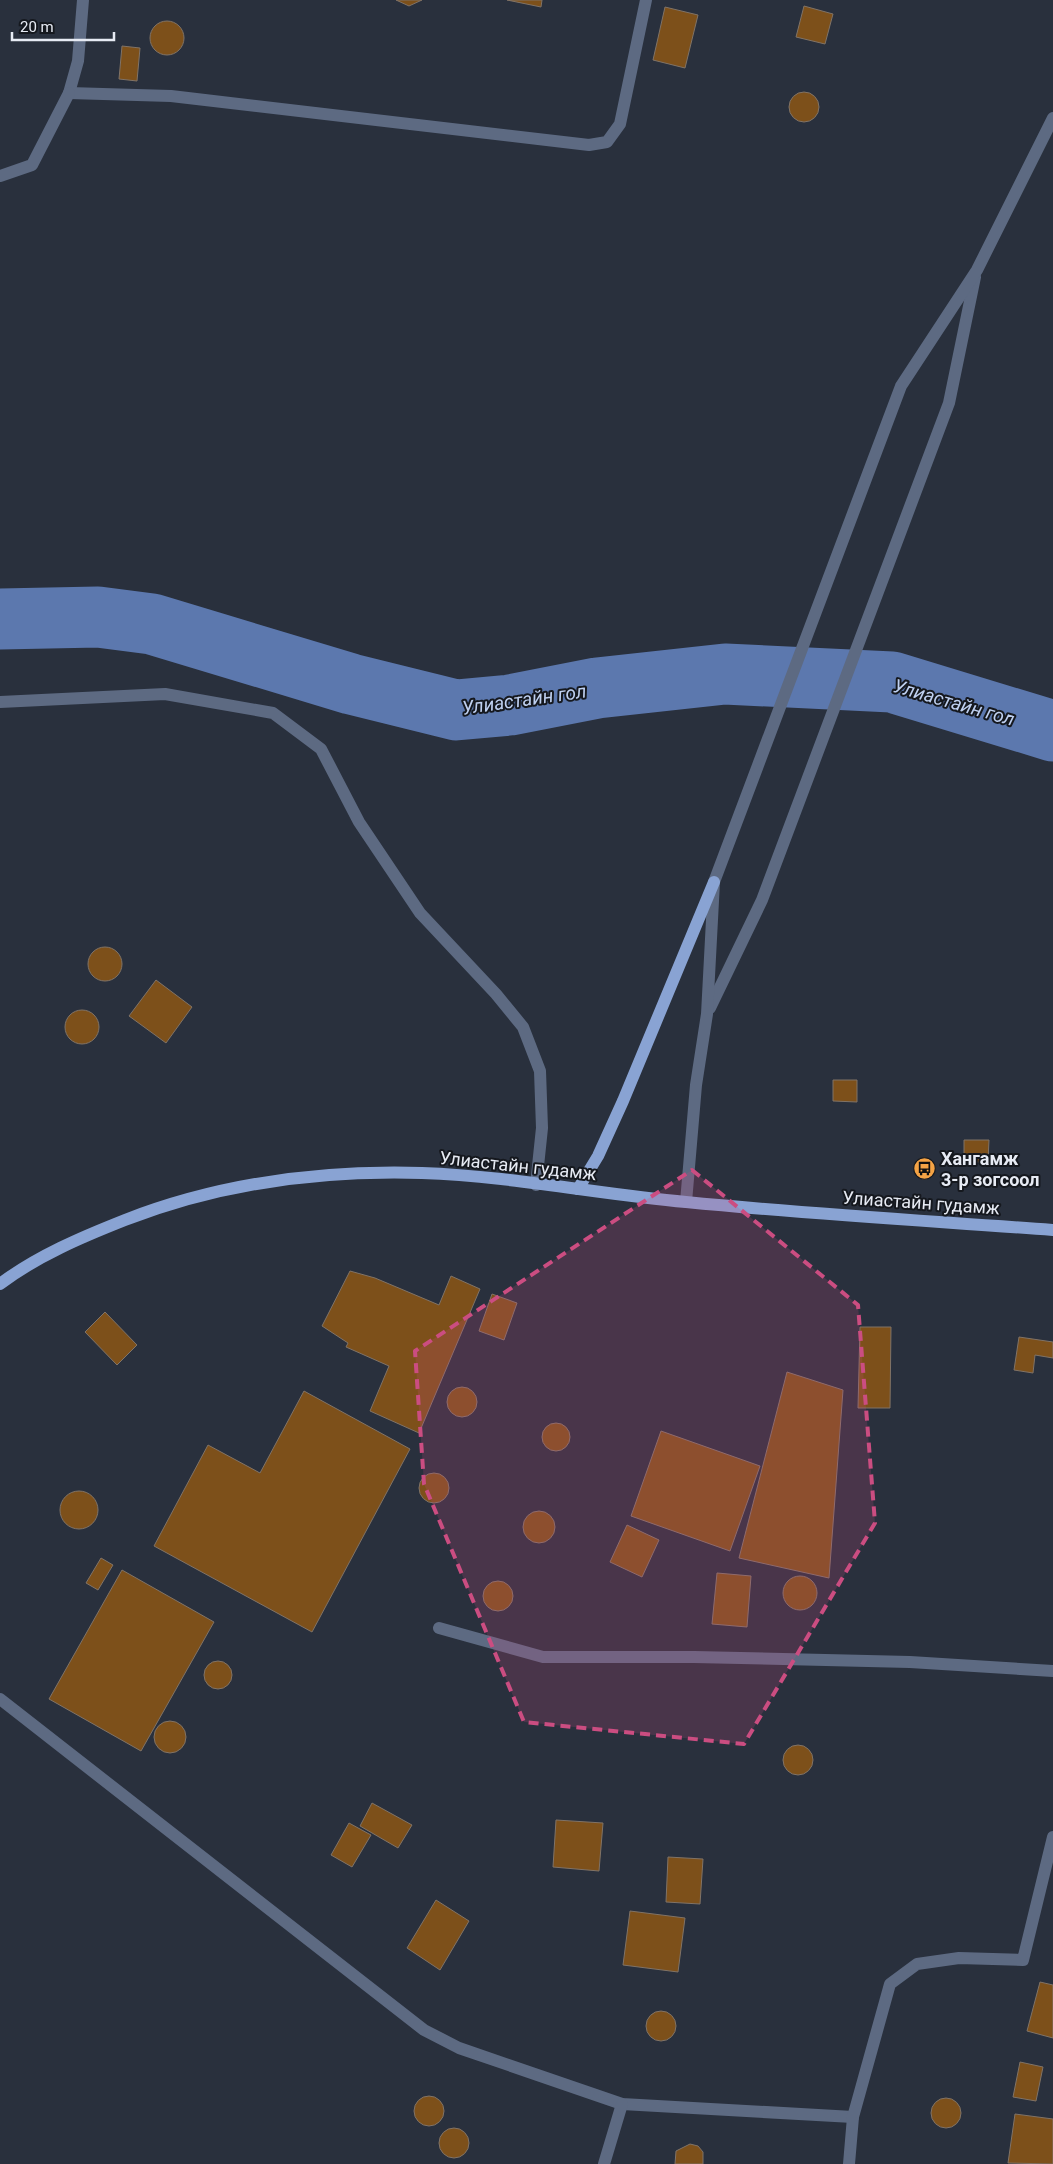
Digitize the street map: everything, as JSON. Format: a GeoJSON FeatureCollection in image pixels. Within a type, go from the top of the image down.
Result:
{"type":"FeatureCollection","features":[{"type":"Feature","properties":{"kind":"main road"},"geometry":{"type":"LineString","coordinates":[[578,1190],[598,1156],[623,1101],[714,882]]}},
{"type":"Feature","properties":{"kind":"main road","name":"Улиастайн гудамж"},"geometry":{"type":"LineString","coordinates":[[0,1284],[14,1274],[85,1235],[153,1209],[220,1190],[284,1178],[355,1172],[425,1173],[686,1202],[1053,1230]]}},
{"type":"Feature","properties":{"kind":"street"},"geometry":{"type":"LineString","coordinates":[[0,176],[32,166],[69,92],[78,61],[83,0]]}},
{"type":"Feature","properties":{"kind":"street"},"geometry":{"type":"LineString","coordinates":[[69,92],[171,96],[589,146],[607,142],[620,124],[646,0]]}},
{"type":"Feature","properties":{"kind":"street"},"geometry":{"type":"LineString","coordinates":[[686,1202],[696,1085],[707,1014],[714,882],[901,386],[977,270],[1053,118]]}},
{"type":"Feature","properties":{"kind":"street"},"geometry":{"type":"LineString","coordinates":[[707,1014],[762,900],[949,404],[977,270]]}},
{"type":"Feature","properties":{"kind":"street"},"geometry":{"type":"LineString","coordinates":[[0,702],[164,694],[273,712],[321,749],[359,822],[420,912],[496,994],[523,1027],[540,1071],[542,1128],[536,1184]]}},
{"type":"Feature","properties":{"kind":"street"},"geometry":{"type":"LineString","coordinates":[[439,1628],[543,1657],[694,1657],[910,1662],[1053,1671]]}},
{"type":"Feature","properties":{"kind":"street"},"geometry":{"type":"LineString","coordinates":[[0,1699],[424,2030],[459,2048],[622,2104],[853,2117]]}},
{"type":"Feature","properties":{"kind":"street"},"geometry":{"type":"LineString","coordinates":[[849,2164],[853,2117],[890,1984],[917,1964],[959,1958],[1023,1960],[1053,1837]]}},
{"type":"Feature","properties":{"kind":"street"},"geometry":{"type":"LineString","coordinates":[[604,2164],[622,2104]]}},
{"type":"Feature","properties":{"kind":"highlighted area"},"geometry":{"type":"Polygon","coordinates":[[[692,1170],[858,1305],[875,1523],[744,1744],[524,1722],[424,1484],[415,1351],[692,1170]]]}},
{"type":"Feature","properties":{"kind":"building"},"geometry":{"type":"Polygon","coordinates":[[[396,0],[422,0],[409,6],[396,0]]]}},
{"type":"Feature","properties":{"kind":"building"},"geometry":{"type":"Polygon","coordinates":[[[507,0],[542,0],[541,7],[507,0]]]}},
{"type":"Feature","properties":{"kind":"building"},"geometry":{"type":"Polygon","coordinates":[[[804,6],[833,14],[825,44],[796,37],[804,6]]]}},
{"type":"Feature","properties":{"kind":"building"},"geometry":{"type":"Polygon","coordinates":[[[665,7],[698,15],[685,68],[653,60],[665,7]]]}},
{"type":"Feature","properties":{"kind":"building"},"geometry":{"type":"Polygon","coordinates":[[[167,21],[174,22],[179,26],[183,31],[183,45],[179,50],[174,54],[167,55],[160,54],[155,50],[151,45],[150,38],[151,31],[155,26],[160,22],[167,21]]]}},
{"type":"Feature","properties":{"kind":"building"},"geometry":{"type":"Polygon","coordinates":[[[122,46],[140,48],[137,81],[119,79],[122,46]]]}},
{"type":"Feature","properties":{"kind":"building"},"geometry":{"type":"Polygon","coordinates":[[[804,92],[815,96],[819,107],[815,118],[804,122],[793,118],[789,107],[793,96],[804,92]]]}},
{"type":"Feature","properties":{"kind":"building"},"geometry":{"type":"Polygon","coordinates":[[[105,947],[112,948],[117,952],[121,957],[121,971],[117,976],[112,980],[105,981],[98,980],[93,976],[89,971],[88,964],[89,957],[93,952],[98,948],[105,947]]]}},
{"type":"Feature","properties":{"kind":"building"},"geometry":{"type":"Polygon","coordinates":[[[156,980],[192,1007],[166,1043],[129,1016],[156,980]]]}},
{"type":"Feature","properties":{"kind":"building"},"geometry":{"type":"Polygon","coordinates":[[[82,1010],[89,1011],[94,1015],[98,1020],[98,1034],[94,1039],[89,1043],[82,1044],[75,1043],[70,1039],[66,1034],[65,1027],[66,1020],[70,1015],[75,1011],[82,1010]]]}},
{"type":"Feature","properties":{"kind":"building"},"geometry":{"type":"Polygon","coordinates":[[[833,1080],[857,1080],[857,1102],[833,1101],[833,1080]]]}},
{"type":"Feature","properties":{"kind":"building"},"geometry":{"type":"Polygon","coordinates":[[[964,1140],[989,1140],[988,1162],[964,1162],[964,1140]]]}},
{"type":"Feature","properties":{"kind":"building"},"geometry":{"type":"Polygon","coordinates":[[[350,1271],[375,1278],[439,1305],[451,1276],[480,1289],[419,1433],[370,1411],[389,1366],[346,1347],[348,1343],[322,1326],[350,1271]]]}},
{"type":"Feature","properties":{"kind":"building"},"geometry":{"type":"Polygon","coordinates":[[[492,1294],[517,1303],[504,1340],[479,1331],[492,1294]]]}},
{"type":"Feature","properties":{"kind":"building"},"geometry":{"type":"Polygon","coordinates":[[[105,1312],[137,1345],[117,1365],[85,1332],[105,1312]]]}},
{"type":"Feature","properties":{"kind":"building"},"geometry":{"type":"Polygon","coordinates":[[[860,1327],[891,1327],[890,1408],[858,1408],[860,1327]]]}},
{"type":"Feature","properties":{"kind":"building"},"geometry":{"type":"Polygon","coordinates":[[[1019,1337],[1053,1342],[1053,1358],[1035,1355],[1033,1373],[1014,1370],[1019,1337]]]}},
{"type":"Feature","properties":{"kind":"building"},"geometry":{"type":"Polygon","coordinates":[[[787,1372],[843,1390],[829,1578],[739,1558],[787,1372]]]}},
{"type":"Feature","properties":{"kind":"building"},"geometry":{"type":"Polygon","coordinates":[[[462,1387],[473,1391],[477,1402],[473,1413],[462,1417],[451,1413],[447,1402],[451,1391],[462,1387]]]}},
{"type":"Feature","properties":{"kind":"building"},"geometry":{"type":"Polygon","coordinates":[[[304,1391],[410,1449],[312,1632],[154,1546],[208,1445],[260,1473],[304,1391]]]}},
{"type":"Feature","properties":{"kind":"building"},"geometry":{"type":"Polygon","coordinates":[[[556,1423],[566,1427],[570,1437],[566,1447],[556,1451],[546,1447],[542,1437],[546,1427],[556,1423]]]}},
{"type":"Feature","properties":{"kind":"building"},"geometry":{"type":"Polygon","coordinates":[[[661,1431],[760,1466],[730,1551],[631,1516],[661,1431]]]}},
{"type":"Feature","properties":{"kind":"building"},"geometry":{"type":"Polygon","coordinates":[[[434,1473],[445,1477],[449,1488],[445,1499],[434,1503],[423,1499],[419,1488],[423,1477],[434,1473]]]}},
{"type":"Feature","properties":{"kind":"building"},"geometry":{"type":"Polygon","coordinates":[[[79,1491],[92,1497],[98,1510],[92,1523],[79,1529],[66,1523],[60,1510],[66,1497],[79,1491]]]}},
{"type":"Feature","properties":{"kind":"building"},"geometry":{"type":"Polygon","coordinates":[[[539,1511],[545,1512],[550,1516],[554,1521],[554,1533],[550,1538],[545,1542],[539,1543],[533,1542],[528,1538],[524,1533],[523,1527],[524,1521],[528,1516],[533,1512],[539,1511]]]}},
{"type":"Feature","properties":{"kind":"building"},"geometry":{"type":"Polygon","coordinates":[[[627,1525],[659,1540],[642,1577],[610,1562],[627,1525]]]}},
{"type":"Feature","properties":{"kind":"building"},"geometry":{"type":"Polygon","coordinates":[[[101,1558],[113,1565],[98,1590],[86,1583],[101,1558]]]}},
{"type":"Feature","properties":{"kind":"building"},"geometry":{"type":"Polygon","coordinates":[[[122,1570],[214,1622],[141,1751],[49,1699],[122,1570]]]}},
{"type":"Feature","properties":{"kind":"building"},"geometry":{"type":"Polygon","coordinates":[[[717,1573],[751,1576],[747,1627],[712,1624],[717,1573]]]}},
{"type":"Feature","properties":{"kind":"building"},"geometry":{"type":"Polygon","coordinates":[[[800,1576],[812,1581],[817,1593],[812,1605],[800,1610],[788,1605],[783,1593],[788,1581],[800,1576]]]}},
{"type":"Feature","properties":{"kind":"building"},"geometry":{"type":"Polygon","coordinates":[[[498,1581],[509,1585],[513,1596],[509,1607],[498,1611],[487,1607],[483,1596],[487,1585],[498,1581]]]}},
{"type":"Feature","properties":{"kind":"building"},"geometry":{"type":"Polygon","coordinates":[[[218,1661],[228,1665],[232,1675],[228,1685],[218,1689],[208,1685],[204,1675],[208,1665],[218,1661]]]}},
{"type":"Feature","properties":{"kind":"building"},"geometry":{"type":"Polygon","coordinates":[[[170,1721],[176,1722],[181,1726],[185,1731],[185,1743],[181,1748],[176,1752],[170,1753],[164,1752],[159,1748],[155,1743],[154,1737],[155,1731],[159,1726],[164,1722],[170,1721]]]}},
{"type":"Feature","properties":{"kind":"building"},"geometry":{"type":"Polygon","coordinates":[[[798,1745],[809,1749],[813,1760],[809,1771],[798,1775],[787,1771],[783,1760],[787,1749],[798,1745]]]}},
{"type":"Feature","properties":{"kind":"building"},"geometry":{"type":"Polygon","coordinates":[[[372,1803],[412,1825],[398,1848],[360,1826],[372,1803]]]}},
{"type":"Feature","properties":{"kind":"building"},"geometry":{"type":"Polygon","coordinates":[[[556,1820],[603,1823],[599,1871],[553,1867],[556,1820]]]}},
{"type":"Feature","properties":{"kind":"building"},"geometry":{"type":"Polygon","coordinates":[[[349,1823],[371,1835],[352,1867],[331,1855],[349,1823]]]}},
{"type":"Feature","properties":{"kind":"building"},"geometry":{"type":"Polygon","coordinates":[[[668,1857],[703,1859],[700,1904],[666,1902],[668,1857]]]}},
{"type":"Feature","properties":{"kind":"building"},"geometry":{"type":"Polygon","coordinates":[[[436,1900],[469,1921],[440,1970],[407,1948],[436,1900]]]}},
{"type":"Feature","properties":{"kind":"building"},"geometry":{"type":"Polygon","coordinates":[[[630,1911],[685,1918],[678,1972],[623,1965],[630,1911]]]}},
{"type":"Feature","properties":{"kind":"building"},"geometry":{"type":"Polygon","coordinates":[[[1040,1982],[1053,1985],[1053,2038],[1027,2031],[1040,1982]]]}},
{"type":"Feature","properties":{"kind":"building"},"geometry":{"type":"Polygon","coordinates":[[[661,2011],[672,2015],[676,2026],[672,2037],[661,2041],[650,2037],[646,2026],[650,2015],[661,2011]]]}},
{"type":"Feature","properties":{"kind":"building"},"geometry":{"type":"Polygon","coordinates":[[[1020,2062],[1043,2067],[1036,2101],[1013,2097],[1020,2062]]]}},
{"type":"Feature","properties":{"kind":"building"},"geometry":{"type":"Polygon","coordinates":[[[429,2096],[440,2100],[444,2111],[440,2122],[429,2126],[418,2122],[414,2111],[418,2100],[429,2096]]]}},
{"type":"Feature","properties":{"kind":"building"},"geometry":{"type":"Polygon","coordinates":[[[946,2098],[957,2102],[961,2113],[957,2124],[946,2128],[935,2124],[931,2113],[935,2102],[946,2098]]]}},
{"type":"Feature","properties":{"kind":"building"},"geometry":{"type":"Polygon","coordinates":[[[1015,2114],[1053,2119],[1053,2164],[1008,2163],[1015,2114]]]}},
{"type":"Feature","properties":{"kind":"building"},"geometry":{"type":"Polygon","coordinates":[[[454,2128],[465,2132],[469,2143],[465,2154],[454,2158],[443,2154],[439,2143],[443,2132],[454,2128]]]}},
{"type":"Feature","properties":{"kind":"building"},"geometry":{"type":"Polygon","coordinates":[[[690,2144],[698,2146],[703,2152],[703,2164],[675,2164],[676,2151],[690,2144]]]}},
{"type":"Feature","properties":{"kind":"waterway","name":"Улиастайн гол"},"geometry":{"type":"LineString","coordinates":[[0,619],[98,617],[152,624],[351,684],[456,710],[510,705],[597,688],[725,674],[892,682],[1053,731]]}},
{"type":"Feature","properties":{"kind":"place","name":"Хангамж 3-р зогсоол"},"geometry":{"type":"Point","coordinates":[925,1169]}}]}
